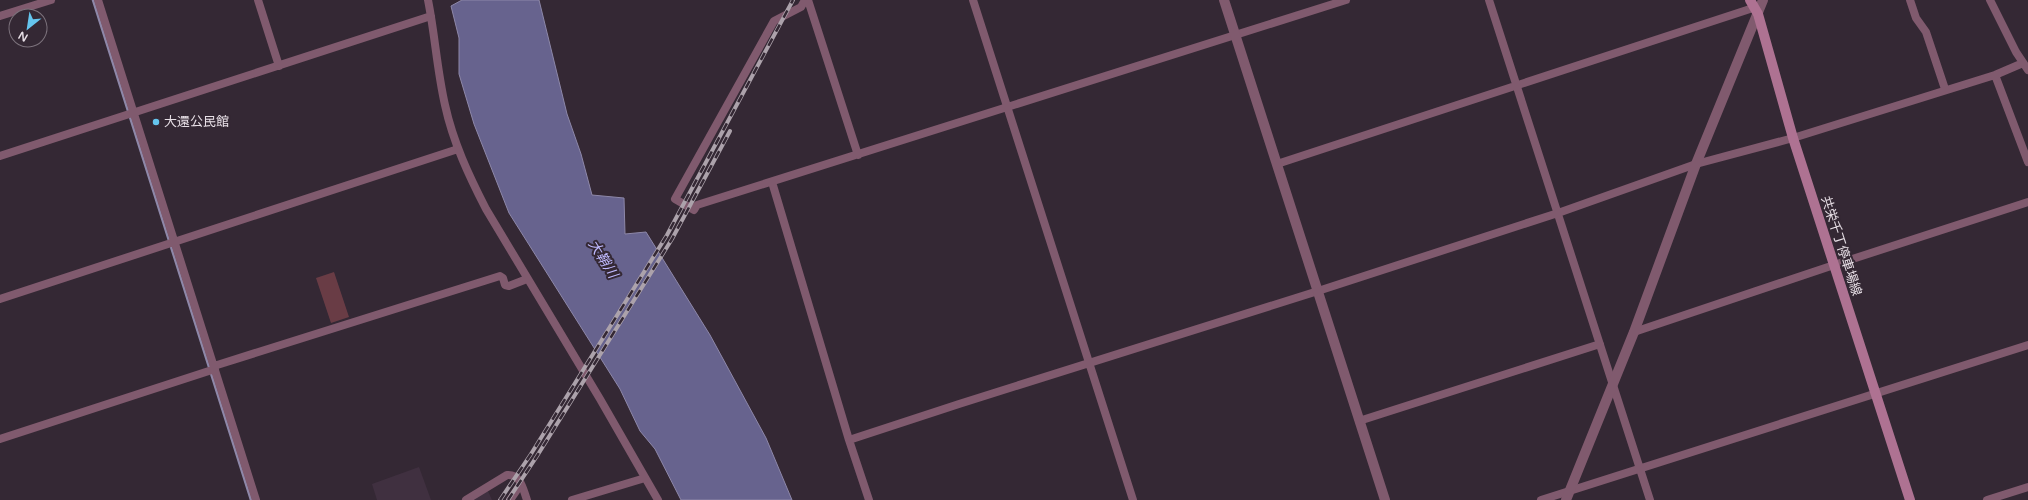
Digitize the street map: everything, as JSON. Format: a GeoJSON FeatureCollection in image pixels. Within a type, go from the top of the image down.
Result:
{"type":"FeatureCollection","features":[{"type":"Feature","properties":{"kind":"main road","name":"共栄千丁停車場線"},"geometry":{"type":"LineString","coordinates":[[1753,7],[1792,138],[1910,500]]}},
{"type":"Feature","properties":{"kind":"street"},"geometry":{"type":"LineString","coordinates":[[0,16],[51,0]]}},
{"type":"Feature","properties":{"kind":"street"},"geometry":{"type":"LineString","coordinates":[[98,0],[131,114],[212,369],[256,500]]}},
{"type":"Feature","properties":{"kind":"street"},"geometry":{"type":"LineString","coordinates":[[258,0],[279,66]]}},
{"type":"Feature","properties":{"kind":"street"},"geometry":{"type":"LineString","coordinates":[[428,0],[437,67],[445,106],[458,149],[486,209],[600,399],[658,500]]}},
{"type":"Feature","properties":{"kind":"street"},"geometry":{"type":"LineString","coordinates":[[805,0],[801,7],[774,21],[675,199],[694,210],[697,205],[1346,0]]}},
{"type":"Feature","properties":{"kind":"street"},"geometry":{"type":"LineString","coordinates":[[808,0],[858,155]]}},
{"type":"Feature","properties":{"kind":"street"},"geometry":{"type":"LineString","coordinates":[[972,0],[1133,500]]}},
{"type":"Feature","properties":{"kind":"street"},"geometry":{"type":"LineString","coordinates":[[1224,0],[1385,500]]}},
{"type":"Feature","properties":{"kind":"street"},"geometry":{"type":"LineString","coordinates":[[1489,0],[1600,344],[1612,386],[1650,500]]}},
{"type":"Feature","properties":{"kind":"street"},"geometry":{"type":"LineString","coordinates":[[1277,164],[1517,87],[1753,7],[1763,0]]}},
{"type":"Feature","properties":{"kind":"street"},"geometry":{"type":"LineString","coordinates":[[1910,0],[1916,18],[1926,32],[1946,89]]}},
{"type":"Feature","properties":{"kind":"street"},"geometry":{"type":"LineString","coordinates":[[849,440],[1558,213],[1696,164],[1792,138],[1946,89],[2026,67],[2002,26],[1990,0]]}},
{"type":"Feature","properties":{"kind":"street"},"geometry":{"type":"LineString","coordinates":[[1568,496],[1634,332],[1753,7]]}},
{"type":"Feature","properties":{"kind":"street"},"geometry":{"type":"LineString","coordinates":[[0,156],[431,16]]}},
{"type":"Feature","properties":{"kind":"street"},"geometry":{"type":"LineString","coordinates":[[1995,75],[2028,162]]}},
{"type":"Feature","properties":{"kind":"street"},"geometry":{"type":"LineString","coordinates":[[0,299],[458,149]]}},
{"type":"Feature","properties":{"kind":"street"},"geometry":{"type":"LineString","coordinates":[[772,182],[849,440],[869,500]]}},
{"type":"Feature","properties":{"kind":"street"},"geometry":{"type":"LineString","coordinates":[[1634,332],[1834,264],[2028,202]]}},
{"type":"Feature","properties":{"kind":"street"},"geometry":{"type":"LineString","coordinates":[[0,439],[500,276],[503,278],[505,285],[509,286],[527,279]]}},
{"type":"Feature","properties":{"kind":"street"},"geometry":{"type":"LineString","coordinates":[[1360,421],[1600,344]]}},
{"type":"Feature","properties":{"kind":"street"},"geometry":{"type":"LineString","coordinates":[[1541,500],[1568,496],[1640,468],[2028,345]]}},
{"type":"Feature","properties":{"kind":"street"},"geometry":{"type":"LineString","coordinates":[[466,500],[507,475],[512,474],[518,478],[527,500]]}},
{"type":"Feature","properties":{"kind":"street"},"geometry":{"type":"LineString","coordinates":[[572,500],[645,478]]}},
{"type":"Feature","properties":{"kind":"street"},"geometry":{"type":"LineString","coordinates":[[510,500],[521,484]]}},
{"type":"Feature","properties":{"kind":"street"},"geometry":{"type":"LineString","coordinates":[[1987,500],[2028,487]]}},
{"type":"Feature","properties":{"kind":"shaded area"},"geometry":{"type":"Polygon","coordinates":[[[334,272],[349,317],[331,323],[316,278],[334,272]]]}},
{"type":"Feature","properties":{"kind":"shaded area"},"geometry":{"type":"Polygon","coordinates":[[[419,467],[431,500],[377,500],[372,484],[419,467]]]}},
{"type":"Feature","properties":{"kind":"shaded area"},"geometry":{"type":"Polygon","coordinates":[[[487,489],[492,500],[472,500],[487,489]]]}},
{"type":"Feature","properties":{"kind":"water","name":"大鞘川"},"geometry":{"type":"Polygon","coordinates":[[[462,0],[539,0],[567,114],[581,154],[592,195],[624,198],[625,234],[646,232],[710,335],[766,438],[792,500],[681,500],[655,449],[640,431],[620,389],[509,213],[474,124],[459,74],[459,38],[451,6],[462,0]]]}},
{"type":"Feature","properties":{"kind":"waterway"},"geometry":{"type":"LineString","coordinates":[[93,0],[251,500]]}},
{"type":"Feature","properties":{"kind":"railway"},"geometry":{"type":"LineString","coordinates":[[500,500],[531,454],[667,235],[793,0]]}},
{"type":"Feature","properties":{"kind":"railway"},"geometry":{"type":"LineString","coordinates":[[508,500],[672,239],[730,131]]}},
{"type":"Feature","properties":{"kind":"place","name":"大還公民館"},"geometry":{"type":"Point","coordinates":[156,122]}}]}
